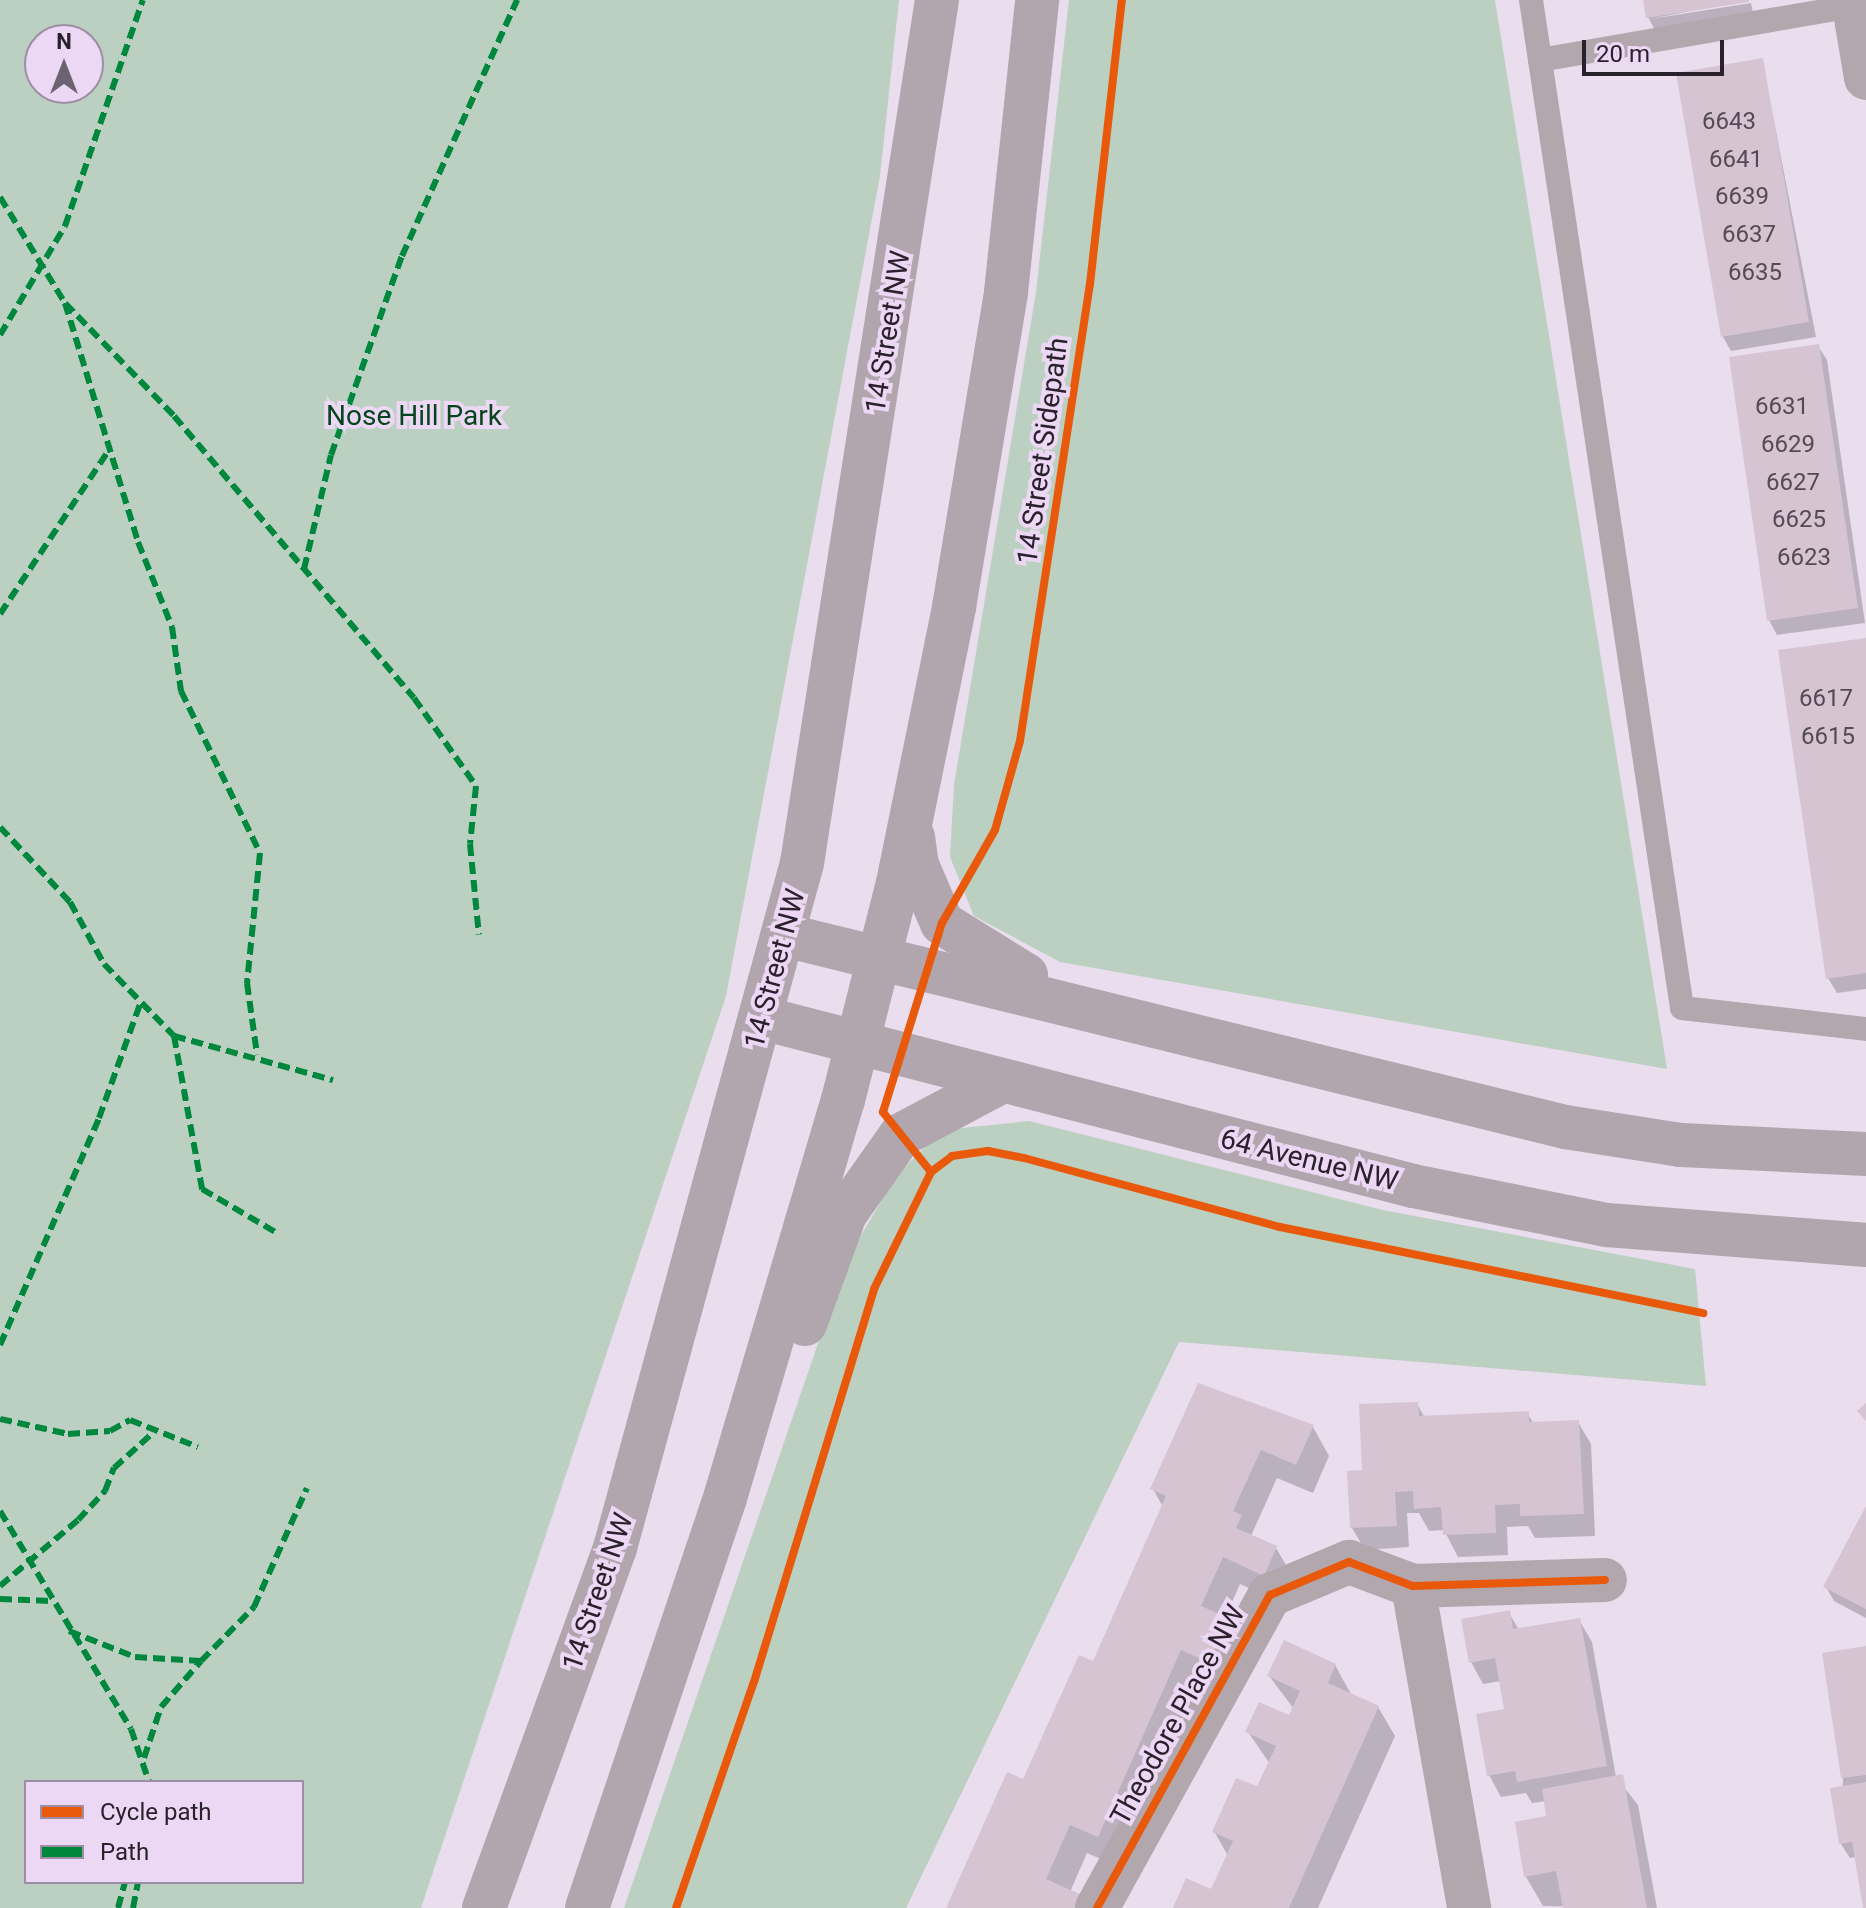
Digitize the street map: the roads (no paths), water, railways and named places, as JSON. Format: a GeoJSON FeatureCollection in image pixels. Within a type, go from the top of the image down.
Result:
{"type":"FeatureCollection","features":[{"type":"Feature","properties":{"kind":"main road","name":"14 Street NW"},"geometry":{"type":"LineString","coordinates":[[484,1908],[615,1548],[784,935],[812,816],[937,0]]}},
{"type":"Feature","properties":{"kind":"main road"},"geometry":{"type":"LineString","coordinates":[[587,1908],[725,1498],[860,1042],[912,823],[1006,292],[1037,0]]}},
{"type":"Feature","properties":{"kind":"main road"},"geometry":{"type":"LineString","coordinates":[[912,823],[917,865],[937,916],[965,943],[1146,1024]]}},
{"type":"Feature","properties":{"kind":"main road"},"geometry":{"type":"LineString","coordinates":[[784,935],[1565,1127],[1681,1145],[1866,1154]]}},
{"type":"Feature","properties":{"kind":"main road","name":"64 Avenue NW"},"geometry":{"type":"LineString","coordinates":[[762,1018],[860,1042],[999,1083],[1413,1186],[1607,1225],[1866,1245]]}},
{"type":"Feature","properties":{"kind":"main road"},"geometry":{"type":"LineString","coordinates":[[725,1498],[754,1464],[845,1214],[901,1135],[999,1083]]}},
{"type":"Feature","properties":{"kind":"street"},"geometry":{"type":"LineString","coordinates":[[1853,3],[1866,78]]}},
{"type":"Feature","properties":{"kind":"street","name":"Theodore Place NW"},"geometry":{"type":"LineString","coordinates":[[1097,1908],[1270,1595],[1349,1562],[1413,1586]]}},
{"type":"Feature","properties":{"kind":"street"},"geometry":{"type":"LineString","coordinates":[[1469,1908],[1413,1586],[1605,1580]]}},
{"type":"Feature","properties":{"kind":"lane"},"geometry":{"type":"LineString","coordinates":[[1531,0],[1682,1008],[1866,1029]]}},
{"type":"Feature","properties":{"kind":"lane"},"geometry":{"type":"LineString","coordinates":[[1540,60],[1853,3]]}},
{"type":"Feature","properties":{"kind":"park label","name":"Nose Hill Park"},"geometry":{"type":"Point","coordinates":[414,416]}}]}
